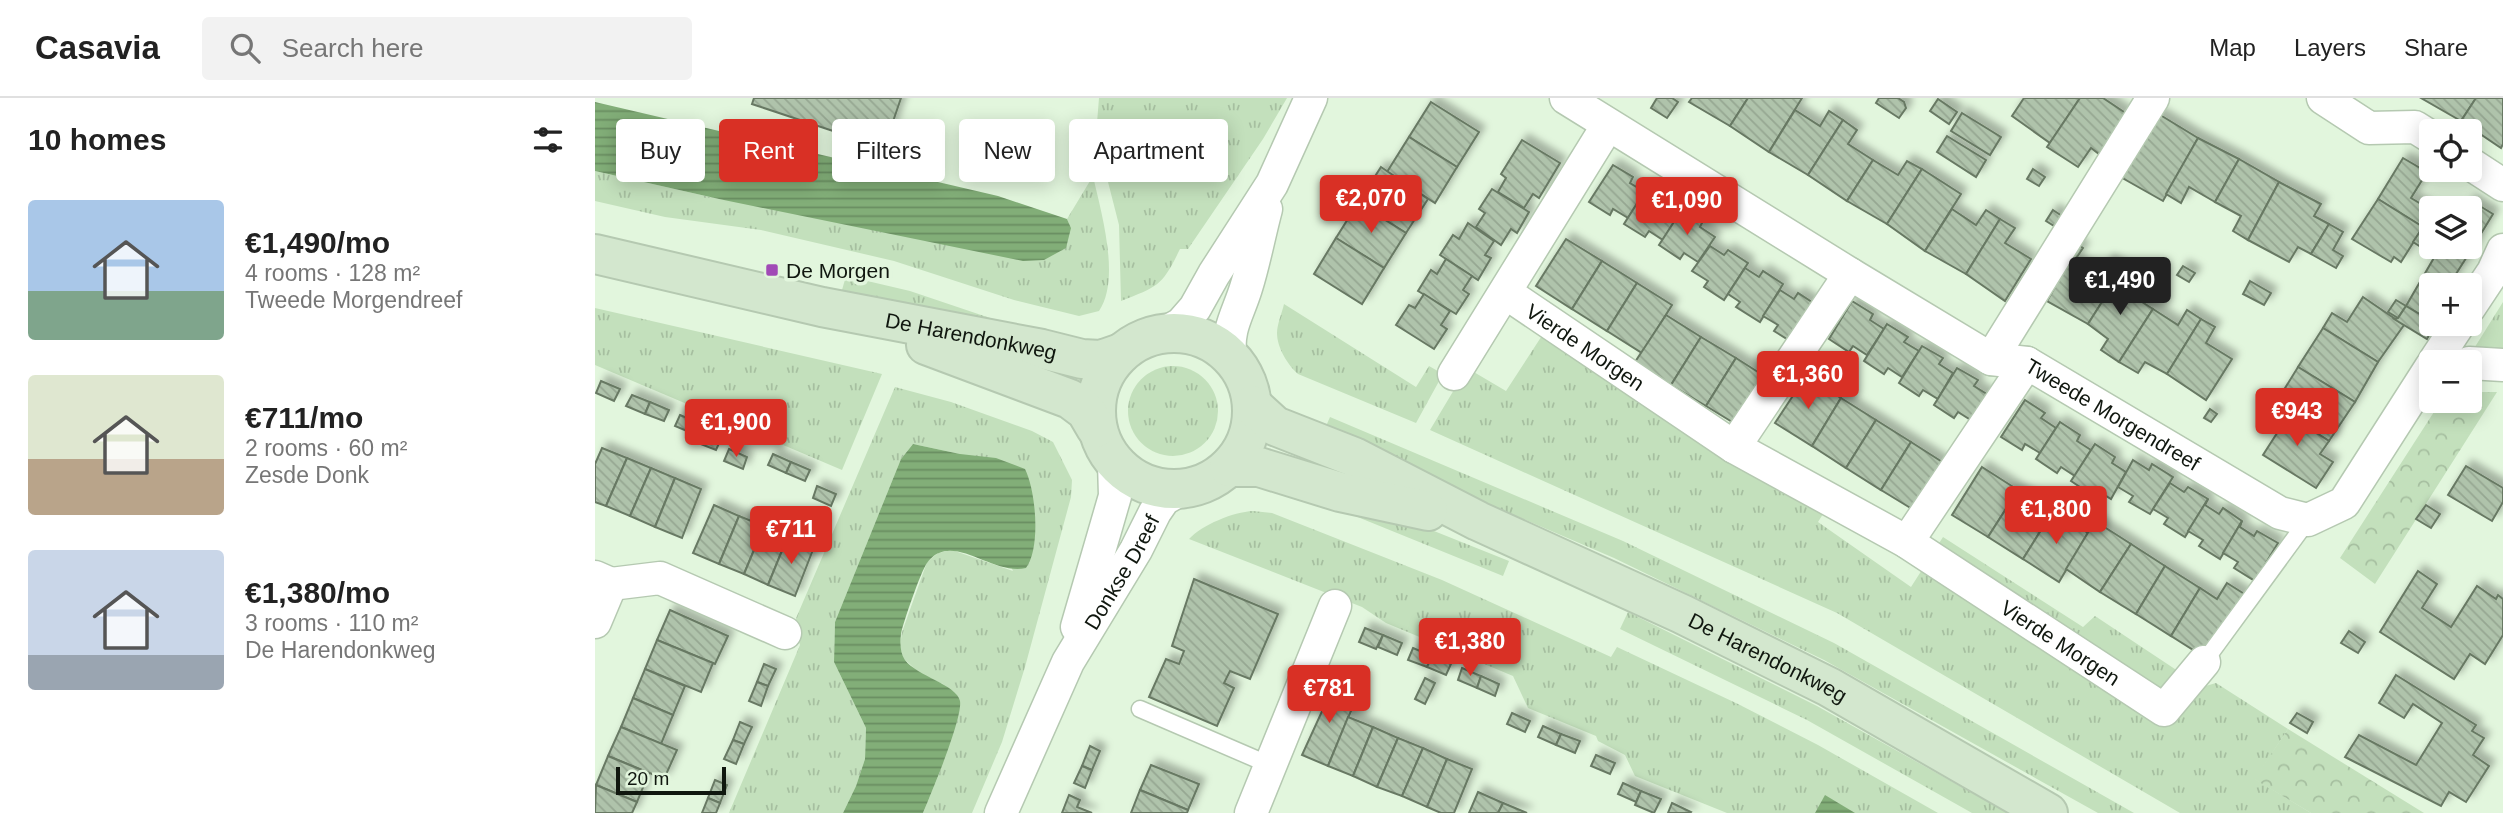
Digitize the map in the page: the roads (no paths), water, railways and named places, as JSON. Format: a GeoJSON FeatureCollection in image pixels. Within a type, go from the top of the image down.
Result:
{"type":"FeatureCollection","features":[{"type":"Feature","properties":{"kind":"main road","name":"De Harendonkweg"},"geometry":{"type":"LineString","coordinates":[[595,254],[822,307],[1082,359],[1101,360],[1121,353]]}},
{"type":"Feature","properties":{"kind":"main road","name":"De Harendonkweg"},"geometry":{"type":"LineString","coordinates":[[822,307],[1070,399],[1086,411],[1096,428]]}},
{"type":"Feature","properties":{"kind":"main road"},"geometry":{"type":"LineString","coordinates":[[1165,333],[1201,337],[1230,356],[1249,387],[1252,405],[1247,439],[1240,454],[1229,467],[1214,478],[1180,489],[1162,489],[1127,475],[1114,463],[1096,428],[1095,401],[1104,374],[1121,353],[1142,339],[1165,333]]}},
{"type":"Feature","properties":{"kind":"main road","name":"De Harendonkweg"},"geometry":{"type":"LineString","coordinates":[[1252,405],[1275,426],[1354,457],[1478,522],[1682,614],[1829,687],[2048,813]]}},
{"type":"Feature","properties":{"kind":"main road","name":"De Harendonkweg"},"geometry":{"type":"LineString","coordinates":[[1229,467],[1259,467],[1340,492],[1478,522]]}},
{"type":"Feature","properties":{"kind":"street"},"geometry":{"type":"LineString","coordinates":[[1165,333],[1181,324],[1195,308],[1272,184],[1311,98]]}},
{"type":"Feature","properties":{"kind":"street","name":"Tweede Morgendreef"},"geometry":{"type":"LineString","coordinates":[[1566,98],[1991,359],[2027,363],[2280,513],[2308,520]]}},
{"type":"Feature","properties":{"kind":"street"},"geometry":{"type":"LineString","coordinates":[[1991,359],[2153,98]]}},
{"type":"Feature","properties":{"kind":"street"},"geometry":{"type":"LineString","coordinates":[[2323,98],[2369,128],[2415,127],[2419,130]]}},
{"type":"Feature","properties":{"kind":"street","name":"Vierde Morgen"},"geometry":{"type":"LineString","coordinates":[[1454,374],[1608,125]]}},
{"type":"Feature","properties":{"kind":"street"},"geometry":{"type":"LineString","coordinates":[[2482,171],[2503,185]]}},
{"type":"Feature","properties":{"kind":"street"},"geometry":{"type":"LineString","coordinates":[[1230,356],[1228,340],[1231,324],[1246,289],[1272,184]]}},
{"type":"Feature","properties":{"kind":"street"},"geometry":{"type":"LineString","coordinates":[[2482,288],[2503,250]]}},
{"type":"Feature","properties":{"kind":"street"},"geometry":{"type":"LineString","coordinates":[[1734,446],[1850,274]]}},
{"type":"Feature","properties":{"kind":"street","name":"Vierde Morgen"},"geometry":{"type":"LineString","coordinates":[[1506,293],[1734,446],[1907,542],[2164,710],[2204,662]]}},
{"type":"Feature","properties":{"kind":"street"},"geometry":{"type":"LineString","coordinates":[[1907,542],[2027,363]]}},
{"type":"Feature","properties":{"kind":"street"},"geometry":{"type":"LineString","coordinates":[[2482,364],[2503,365]]}},
{"type":"Feature","properties":{"kind":"street"},"geometry":{"type":"LineString","coordinates":[[2308,520],[2344,503],[2419,395]]}},
{"type":"Feature","properties":{"kind":"street","name":"Donkse Dreef"},"geometry":{"type":"LineString","coordinates":[[1068,662],[1115,496],[1114,463]]}},
{"type":"Feature","properties":{"kind":"street","name":"Donkse Dreef"},"geometry":{"type":"LineString","coordinates":[[1001,813],[1068,662],[1136,550],[1155,512],[1164,499],[1180,489]]}},
{"type":"Feature","properties":{"kind":"street"},"geometry":{"type":"LineString","coordinates":[[595,622],[603,581],[660,578],[785,634]]}},
{"type":"Feature","properties":{"kind":"street"},"geometry":{"type":"LineString","coordinates":[[1251,813],[1335,606]]}},
{"type":"Feature","properties":{"kind":"lane"},"geometry":{"type":"LineString","coordinates":[[2204,662],[2308,520]]}},
{"type":"Feature","properties":{"kind":"lane"},"geometry":{"type":"LineString","coordinates":[[1140,709],[1270,765]]}},
{"type":"Feature","properties":{"kind":"place","name":"De Morgen"},"geometry":{"type":"Point","coordinates":[772,270]}}]}
